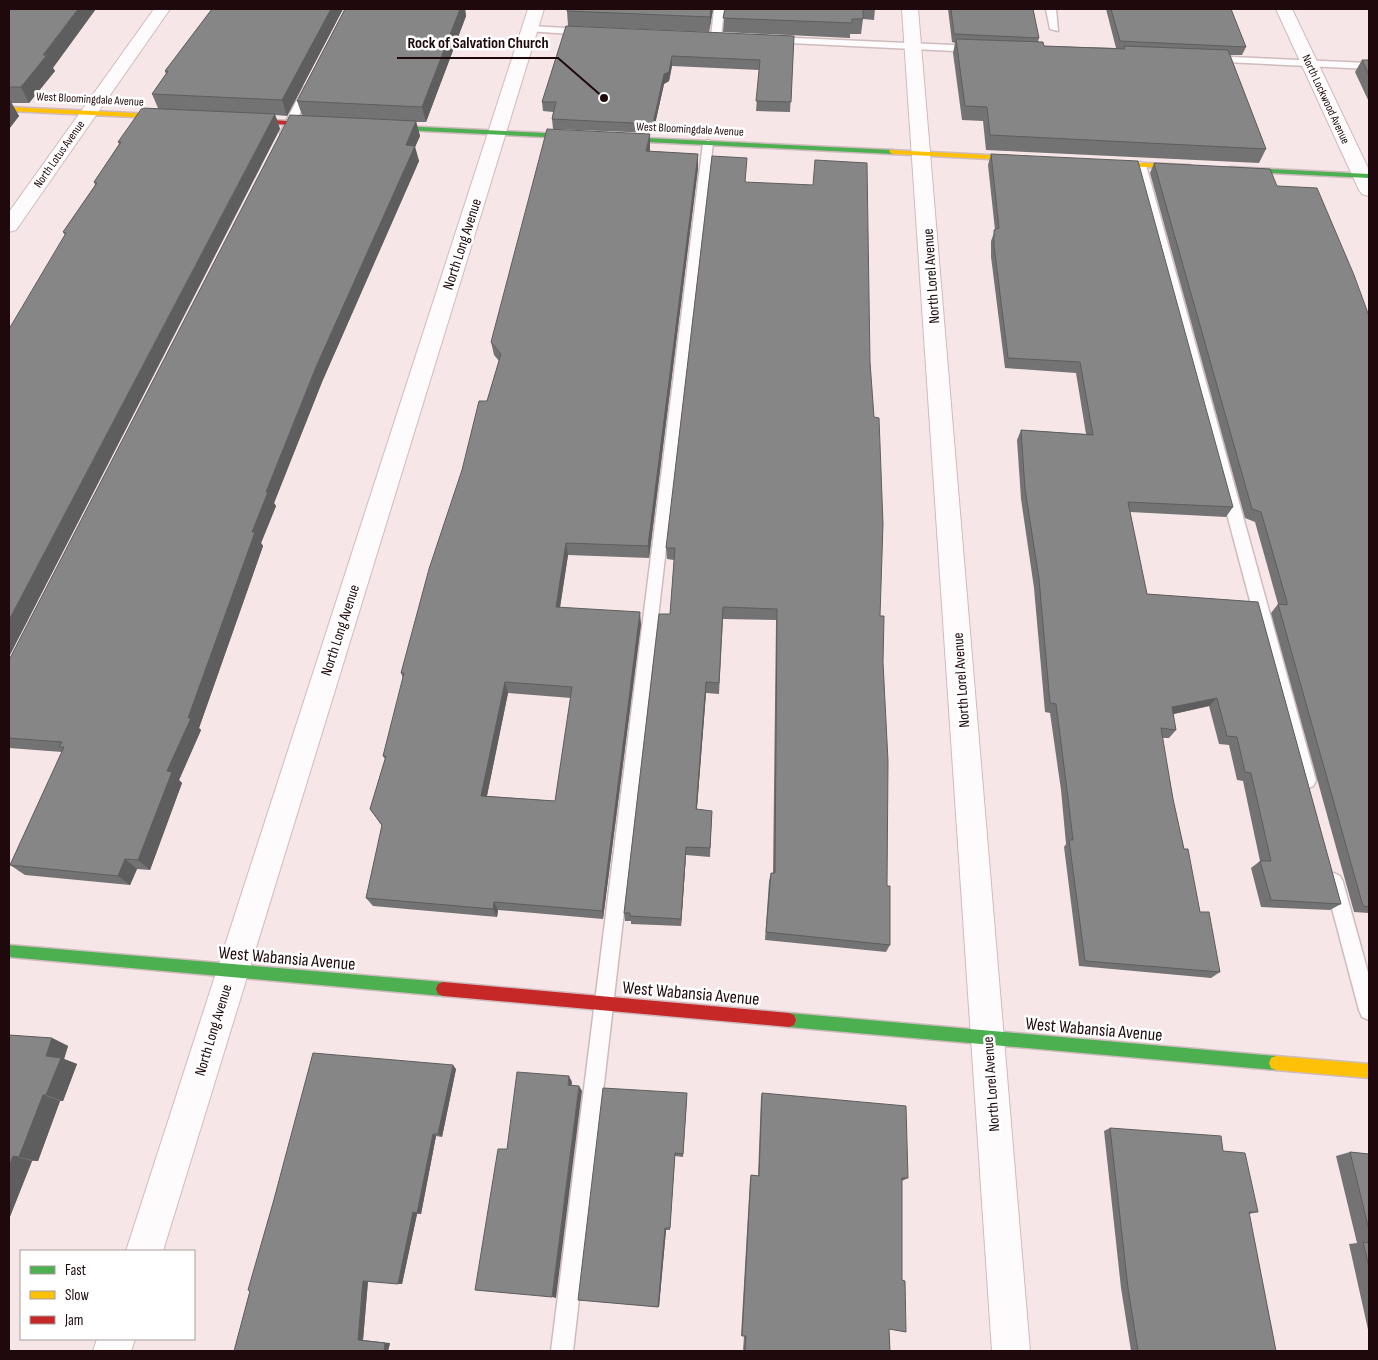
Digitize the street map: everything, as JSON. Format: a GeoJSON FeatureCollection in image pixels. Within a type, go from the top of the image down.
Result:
{"type":"FeatureCollection","features":[{"type":"Feature","properties":{"kind":"street","name":"North Lotus Avenue"},"geometry":{"type":"LineString","coordinates":[[9,226],[162,9]]}},
{"type":"Feature","properties":{"kind":"street","name":"North Long Avenue"},"geometry":{"type":"LineString","coordinates":[[144,1250],[536,9]]}},
{"type":"Feature","properties":{"kind":"street","name":"North Lorel Avenue"},"geometry":{"type":"LineString","coordinates":[[910,9],[1012,1351]]}},
{"type":"Feature","properties":{"kind":"street","name":"North Lockwood Avenue"},"geometry":{"type":"LineString","coordinates":[[1284,9],[1367,180]]}},
{"type":"Feature","properties":{"kind":"street","name":"West Bloomingdale Avenue"},"geometry":{"type":"LineString","coordinates":[[9,109],[191,118]]}},
{"type":"Feature","properties":{"kind":"street"},"geometry":{"type":"LineString","coordinates":[[231,120],[340,125]]}},
{"type":"Feature","properties":{"kind":"street","name":"West Bloomingdale Avenue"},"geometry":{"type":"LineString","coordinates":[[369,127],[1042,160]]}},
{"type":"Feature","properties":{"kind":"street"},"geometry":{"type":"LineString","coordinates":[[1091,162],[1197,167]]}},
{"type":"Feature","properties":{"kind":"street"},"geometry":{"type":"LineString","coordinates":[[1216,168],[1367,180]]}},
{"type":"Feature","properties":{"kind":"street","name":"West Wabansia Avenue"},"geometry":{"type":"LineString","coordinates":[[9,951],[1369,1071]]}},
{"type":"Feature","properties":{"kind":"lane"},"geometry":{"type":"LineString","coordinates":[[716,37],[719,9]]}},
{"type":"Feature","properties":{"kind":"lane"},"geometry":{"type":"LineString","coordinates":[[1051,9],[1055,29]]}},
{"type":"Feature","properties":{"kind":"lane"},"geometry":{"type":"LineString","coordinates":[[530,29],[599,32]]}},
{"type":"Feature","properties":{"kind":"lane"},"geometry":{"type":"LineString","coordinates":[[765,40],[983,49]]}},
{"type":"Feature","properties":{"kind":"lane"},"geometry":{"type":"LineString","coordinates":[[1202,58],[1369,66]]}},
{"type":"Feature","properties":{"kind":"lane"},"geometry":{"type":"LineString","coordinates":[[281,142],[315,76]]}},
{"type":"Feature","properties":{"kind":"lane"},"geometry":{"type":"LineString","coordinates":[[562,1351],[708,143]]}},
{"type":"Feature","properties":{"kind":"lane"},"geometry":{"type":"LineString","coordinates":[[1140,164],[1311,796]]}},
{"type":"Feature","properties":{"kind":"lane"},"geometry":{"type":"LineString","coordinates":[[1329,863],[1369,1010]]}},
{"type":"Feature","properties":{"kind":"building"},"geometry":{"type":"Polygon","coordinates":[[[9,9],[78,9],[43,55],[47,55],[21,87],[9,87],[9,9]]]}},
{"type":"Feature","properties":{"kind":"building"},"geometry":{"type":"Polygon","coordinates":[[[212,9],[331,9],[282,100],[152,94],[168,71],[165,71],[212,9]]]}},
{"type":"Feature","properties":{"kind":"building"},"geometry":{"type":"Polygon","coordinates":[[[345,9],[460,9],[422,107],[297,101],[345,9]]]}},
{"type":"Feature","properties":{"kind":"building"},"geometry":{"type":"Polygon","coordinates":[[[567,9],[711,9],[710,17],[567,11],[567,9]]]}},
{"type":"Feature","properties":{"kind":"building"},"geometry":{"type":"Polygon","coordinates":[[[725,9],[863,9],[863,19],[852,19],[852,23],[723,18],[725,9]]]}},
{"type":"Feature","properties":{"kind":"building"},"geometry":{"type":"Polygon","coordinates":[[[951,9],[1033,9],[1039,38],[954,34],[951,9]]]}},
{"type":"Feature","properties":{"kind":"building"},"geometry":{"type":"Polygon","coordinates":[[[1111,9],[1231,9],[1246,47],[1120,41],[1111,9]]]}},
{"type":"Feature","properties":{"kind":"building"},"geometry":{"type":"Polygon","coordinates":[[[566,26],[794,36],[791,102],[756,101],[760,60],[672,56],[669,72],[664,74],[653,124],[552,119],[556,102],[542,102],[566,26]]]}},
{"type":"Feature","properties":{"kind":"building"},"geometry":{"type":"Polygon","coordinates":[[[956,39],[1043,42],[1044,46],[1125,49],[1124,46],[1228,50],[1266,149],[990,135],[987,107],[965,106],[956,39]]]}},
{"type":"Feature","properties":{"kind":"building"},"geometry":{"type":"Polygon","coordinates":[[[1362,60],[1369,60],[1369,75],[1362,60]]]}},
{"type":"Feature","properties":{"kind":"building"},"geometry":{"type":"Polygon","coordinates":[[[142,108],[275,114],[9,620],[9,329],[66,233],[63,232],[97,183],[94,182],[121,142],[118,142],[142,108]]]}},
{"type":"Feature","properties":{"kind":"building"},"geometry":{"type":"Polygon","coordinates":[[[290,115],[416,121],[406,145],[415,146],[316,367],[266,492],[268,492],[252,532],[255,532],[188,718],[191,718],[167,771],[172,772],[138,860],[125,859],[118,876],[10,865],[64,747],[59,747],[62,742],[9,738],[9,660],[290,115]]]}},
{"type":"Feature","properties":{"kind":"building"},"geometry":{"type":"Polygon","coordinates":[[[547,129],[650,134],[646,151],[698,154],[648,546],[566,543],[556,607],[640,612],[602,911],[494,902],[493,909],[366,898],[382,825],[370,809],[386,756],[383,756],[404,673],[401,673],[429,569],[462,470],[479,401],[487,401],[501,354],[491,342],[547,129]],[[505,682],[481,796],[555,801],[572,687],[505,682]]]}},
{"type":"Feature","properties":{"kind":"building"},"geometry":{"type":"Polygon","coordinates":[[[991,154],[1138,161],[1233,507],[1128,502],[1147,594],[1258,602],[1341,904],[1271,900],[1260,861],[1271,861],[1251,773],[1245,772],[1237,737],[1227,736],[1217,698],[1172,707],[1176,730],[1161,728],[1173,799],[1184,849],[1188,849],[1200,912],[1209,912],[1220,972],[1085,961],[1069,840],[1073,840],[1056,704],[1050,703],[1039,579],[1025,489],[1021,430],[1093,435],[1080,362],[1008,358],[994,246],[994,230],[999,228],[991,154]]]}},
{"type":"Feature","properties":{"kind":"building"},"geometry":{"type":"Polygon","coordinates":[[[712,156],[747,158],[745,182],[813,185],[815,160],[867,163],[870,362],[874,417],[879,418],[883,524],[880,616],[884,616],[883,662],[888,761],[887,886],[890,886],[890,945],[766,932],[771,873],[775,873],[777,609],[723,607],[719,683],[706,682],[696,809],[712,811],[710,848],[686,847],[681,919],[630,916],[630,913],[624,913],[659,614],[670,614],[675,548],[666,548],[712,156]]]}},
{"type":"Feature","properties":{"kind":"building"},"geometry":{"type":"Polygon","coordinates":[[[1154,163],[1270,169],[1277,186],[1317,188],[1354,275],[1369,316],[1369,907],[1363,906],[1278,604],[1287,605],[1287,602],[1261,512],[1252,509],[1154,163]]]}},
{"type":"Feature","properties":{"kind":"building"},"geometry":{"type":"Polygon","coordinates":[[[9,1035],[52,1038],[46,1056],[61,1058],[46,1095],[43,1095],[19,1157],[13,1156],[9,1167],[9,1035]]]}},
{"type":"Feature","properties":{"kind":"building"},"geometry":{"type":"Polygon","coordinates":[[[313,1053],[453,1065],[438,1134],[433,1134],[417,1213],[413,1212],[398,1284],[363,1281],[358,1340],[385,1343],[384,1351],[234,1351],[250,1291],[248,1290],[313,1053]]]}},
{"type":"Feature","properties":{"kind":"building"},"geometry":{"type":"Polygon","coordinates":[[[517,1072],[569,1076],[568,1085],[579,1086],[552,1297],[475,1290],[498,1149],[507,1149],[517,1072]]]}},
{"type":"Feature","properties":{"kind":"building"},"geometry":{"type":"Polygon","coordinates":[[[603,1088],[687,1093],[683,1154],[675,1153],[670,1228],[665,1228],[658,1307],[578,1300],[603,1088]]]}},
{"type":"Feature","properties":{"kind":"building"},"geometry":{"type":"Polygon","coordinates":[[[762,1093],[906,1106],[908,1178],[902,1178],[902,1280],[905,1281],[906,1332],[889,1329],[890,1351],[745,1351],[746,1336],[742,1336],[751,1175],[759,1176],[762,1093]]]}},
{"type":"Feature","properties":{"kind":"building"},"geometry":{"type":"Polygon","coordinates":[[[1110,1128],[1221,1136],[1223,1151],[1245,1153],[1258,1212],[1249,1212],[1276,1351],[1138,1351],[1128,1288],[1110,1128]]]}},
{"type":"Feature","properties":{"kind":"building"},"geometry":{"type":"Polygon","coordinates":[[[1350,1152],[1369,1154],[1369,1230],[1350,1152]]]}},
{"type":"Feature","properties":{"kind":"building"},"geometry":{"type":"Polygon","coordinates":[[[1363,1242],[1369,1243],[1369,1267],[1363,1242]]]}},
{"type":"Feature","properties":{"kind":"traffic: fast"},"geometry":{"type":"LineString","coordinates":[[382,127],[893,152]]}},
{"type":"Feature","properties":{"kind":"traffic: fast"},"geometry":{"type":"LineString","coordinates":[[1233,169],[1369,176]]}},
{"type":"Feature","properties":{"kind":"traffic: fast"},"geometry":{"type":"LineString","coordinates":[[9,951],[443,989]]}},
{"type":"Feature","properties":{"kind":"traffic: fast"},"geometry":{"type":"LineString","coordinates":[[789,1020],[1276,1063]]}},
{"type":"Feature","properties":{"kind":"traffic: slow"},"geometry":{"type":"LineString","coordinates":[[9,109],[174,117]]}},
{"type":"Feature","properties":{"kind":"traffic: slow"},"geometry":{"type":"LineString","coordinates":[[893,152],[1028,159]]}},
{"type":"Feature","properties":{"kind":"traffic: slow"},"geometry":{"type":"LineString","coordinates":[[1101,163],[1190,167]]}},
{"type":"Feature","properties":{"kind":"traffic: slow"},"geometry":{"type":"LineString","coordinates":[[1276,1063],[1369,1071]]}},
{"type":"Feature","properties":{"kind":"traffic: jam"},"geometry":{"type":"LineString","coordinates":[[240,120],[324,125]]}},
{"type":"Feature","properties":{"kind":"traffic: jam"},"geometry":{"type":"LineString","coordinates":[[443,989],[789,1020]]}},
{"type":"Feature","properties":{"kind":"place","name":"Rock of Salvation Church"},"geometry":{"type":"Point","coordinates":[604,98]}}]}
